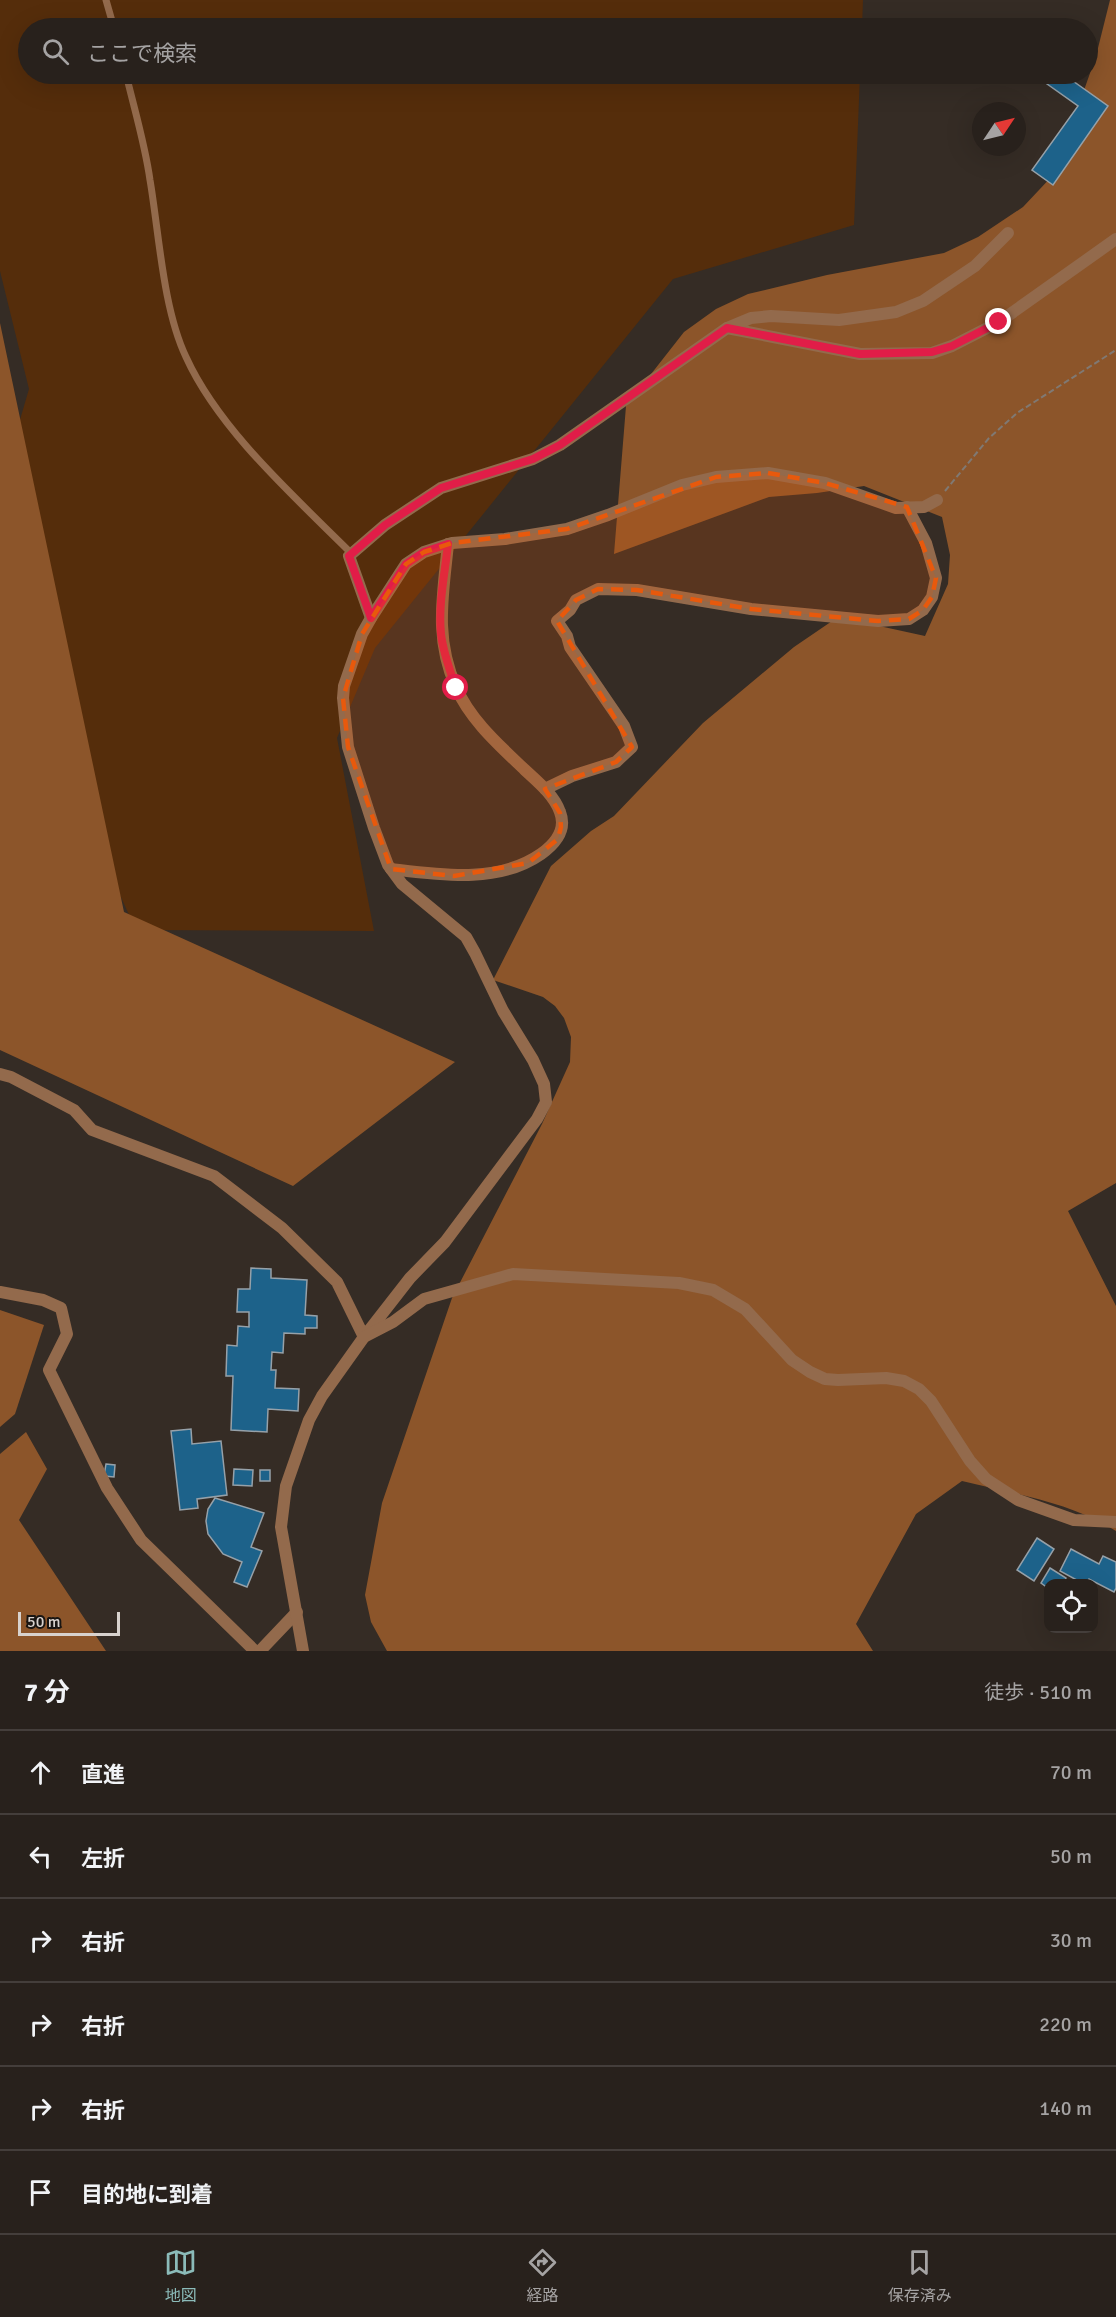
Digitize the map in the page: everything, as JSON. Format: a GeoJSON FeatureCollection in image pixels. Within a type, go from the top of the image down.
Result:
{"type":"FeatureCollection","features":[{"type":"Feature","properties":{"kind":"street"},"geometry":{"type":"LineString","coordinates":[[371,618],[349,556],[385,525],[441,488],[533,459],[560,445],[727,328],[751,318],[771,316],[839,320],[896,312],[924,301],[975,266],[1008,232]]}},
{"type":"Feature","properties":{"kind":"street"},"geometry":{"type":"LineString","coordinates":[[727,328],[860,354],[932,352],[952,346],[999,322],[1116,239]]}},
{"type":"Feature","properties":{"kind":"street"},"geometry":{"type":"LineString","coordinates":[[303,1651],[286,1566],[281,1527],[286,1486],[309,1420],[322,1396],[364,1337],[410,1278],[445,1242],[537,1119],[546,1102],[544,1084],[533,1060],[503,1011],[466,938],[402,884],[392,869],[374,828],[348,747],[344,724],[344,686],[362,634],[406,564],[424,552],[448,544],[506,539],[567,529],[682,485],[716,477],[768,473],[825,483],[896,508],[924,507],[937,500]]}},
{"type":"Feature","properties":{"kind":"street"},"geometry":{"type":"LineString","coordinates":[[545,789],[572,776],[616,762],[632,747],[624,726],[570,647],[567,636],[557,621],[570,610],[576,600],[598,589],[637,590],[751,609],[878,621],[909,620],[923,610],[932,597],[936,578],[926,543],[907,507]]}},
{"type":"Feature","properties":{"kind":"street"},"geometry":{"type":"LineString","coordinates":[[392,869],[454,876],[510,869],[528,863],[549,848],[558,839],[561,827],[560,813],[545,789],[481,727],[456,688],[441,634],[441,604],[448,544]]}},
{"type":"Feature","properties":{"kind":"street"},"geometry":{"type":"LineString","coordinates":[[0,1074],[11,1077],[75,1110],[92,1130],[214,1176],[282,1228],[337,1282],[364,1337]]}},
{"type":"Feature","properties":{"kind":"street"},"geometry":{"type":"LineString","coordinates":[[364,1337],[393,1322],[424,1299],[513,1274],[679,1282],[700,1287],[730,1298],[745,1309],[792,1360],[810,1372],[838,1380],[886,1378],[904,1381],[919,1389],[931,1401],[970,1461],[986,1479],[1018,1500],[1074,1520],[1116,1522]]}},
{"type":"Feature","properties":{"kind":"street"},"geometry":{"type":"LineString","coordinates":[[0,1292],[43,1300],[61,1308],[67,1334],[49,1370],[107,1488],[141,1540],[255,1651]]}},
{"type":"Feature","properties":{"kind":"street"},"geometry":{"type":"LineString","coordinates":[[260,1651],[297,1612]]}},
{"type":"Feature","properties":{"kind":"lane"},"geometry":{"type":"LineString","coordinates":[[105,0],[111,18]]}},
{"type":"Feature","properties":{"kind":"lane"},"geometry":{"type":"LineString","coordinates":[[128,84],[150,177],[160,253],[172,315],[185,356],[208,399],[274,477],[352,554]]}},
{"type":"Feature","properties":{"kind":"path"},"geometry":{"type":"LineString","coordinates":[[937,500],[988,438],[1017,413],[1116,350]]}},
{"type":"Feature","properties":{"kind":"highlighted area"},"geometry":{"type":"Polygon","coordinates":[[[768,473],[825,483],[907,507],[936,578],[932,597],[923,610],[909,619],[878,621],[751,609],[637,590],[598,589],[576,600],[557,621],[632,747],[616,762],[545,789],[560,813],[561,827],[558,839],[528,863],[454,876],[391,869],[348,747],[343,698],[362,634],[406,564],[424,552],[452,543],[567,529],[716,477],[768,473]]]}},
{"type":"Feature","properties":{"kind":"shaded area"},"geometry":{"type":"Polygon","coordinates":[[[0,0],[863,0],[862,18],[18,18],[18,84],[860,84],[854,225],[673,279],[375,648],[337,738],[374,931],[136,930],[77,801],[0,488],[29,389],[0,271],[0,0]]]}},
{"type":"Feature","properties":{"kind":"shaded area"},"geometry":{"type":"Polygon","coordinates":[[[1110,0],[1116,0],[1116,1183],[1068,1211],[1116,1306],[1116,1531],[1061,1506],[962,1481],[916,1514],[856,1624],[873,1651],[387,1651],[371,1622],[365,1595],[382,1503],[452,1298],[542,1124],[570,1062],[571,1037],[564,1018],[555,1006],[543,997],[493,980],[551,866],[591,831],[614,816],[703,723],[794,647],[838,617],[925,636],[948,584],[950,555],[942,517],[864,486],[769,497],[614,554],[626,406],[684,332],[716,309],[748,294],[827,275],[944,253],[978,237],[1023,207],[1055,173],[1086,84],[1098,84],[1098,48],[1110,0]]]}},
{"type":"Feature","properties":{"kind":"shaded area"},"geometry":{"type":"Polygon","coordinates":[[[0,323],[124,912],[455,1062],[293,1186],[0,1050],[0,323]]]}},
{"type":"Feature","properties":{"kind":"shaded area"},"geometry":{"type":"Polygon","coordinates":[[[0,1310],[44,1325],[15,1414],[0,1427],[0,1310]]]}},
{"type":"Feature","properties":{"kind":"shaded area"},"geometry":{"type":"Polygon","coordinates":[[[26,1432],[47,1469],[19,1520],[106,1651],[0,1651],[0,1454],[26,1432]]]}},
{"type":"Feature","properties":{"kind":"building"},"geometry":{"type":"Polygon","coordinates":[[[1047,84],[1077,84],[1108,106],[1053,185],[1032,170],[1078,106],[1047,84]]]}},
{"type":"Feature","properties":{"kind":"building"},"geometry":{"type":"Polygon","coordinates":[[[251,1268],[271,1269],[271,1278],[307,1280],[305,1315],[317,1316],[317,1328],[305,1328],[305,1334],[284,1333],[283,1353],[272,1352],[271,1370],[276,1370],[275,1388],[299,1389],[298,1411],[268,1409],[267,1432],[231,1430],[233,1376],[226,1376],[227,1345],[237,1346],[238,1326],[249,1327],[249,1312],[237,1312],[238,1289],[250,1289],[251,1268]]]}},
{"type":"Feature","properties":{"kind":"building"},"geometry":{"type":"Polygon","coordinates":[[[191,1429],[192,1444],[221,1441],[227,1495],[197,1499],[198,1508],[180,1510],[171,1431],[191,1429]]]}},
{"type":"Feature","properties":{"kind":"building"},"geometry":{"type":"Polygon","coordinates":[[[106,1464],[115,1465],[114,1477],[104,1476],[106,1464]]]}},
{"type":"Feature","properties":{"kind":"building"},"geometry":{"type":"Polygon","coordinates":[[[234,1469],[253,1470],[252,1486],[233,1485],[234,1469]]]}},
{"type":"Feature","properties":{"kind":"building"},"geometry":{"type":"Polygon","coordinates":[[[260,1470],[270,1470],[270,1481],[260,1481],[260,1470]]]}},
{"type":"Feature","properties":{"kind":"building"},"geometry":{"type":"Polygon","coordinates":[[[215,1498],[264,1513],[251,1547],[262,1551],[247,1587],[234,1582],[242,1562],[223,1554],[208,1534],[206,1521],[208,1509],[215,1498]]]}},
{"type":"Feature","properties":{"kind":"building"},"geometry":{"type":"Polygon","coordinates":[[[1037,1538],[1054,1549],[1034,1581],[1017,1570],[1037,1538]]]}},
{"type":"Feature","properties":{"kind":"building"},"geometry":{"type":"Polygon","coordinates":[[[1071,1549],[1099,1564],[1103,1556],[1116,1562],[1116,1588],[1114,1592],[1098,1584],[1098,1579],[1075,1579],[1060,1571],[1071,1549]]]}},
{"type":"Feature","properties":{"kind":"building"},"geometry":{"type":"Polygon","coordinates":[[[1050,1568],[1066,1578],[1044,1579],[1044,1585],[1041,1583],[1050,1568]]]}},
{"type":"Feature","properties":{"kind":"route"},"geometry":{"type":"LineString","coordinates":[[456,688],[441,634],[441,604],[448,544],[424,552],[406,564],[371,618],[349,556],[385,525],[441,488],[533,459],[560,445],[727,328],[860,354],[932,352],[952,346],[999,322]]}}]}
